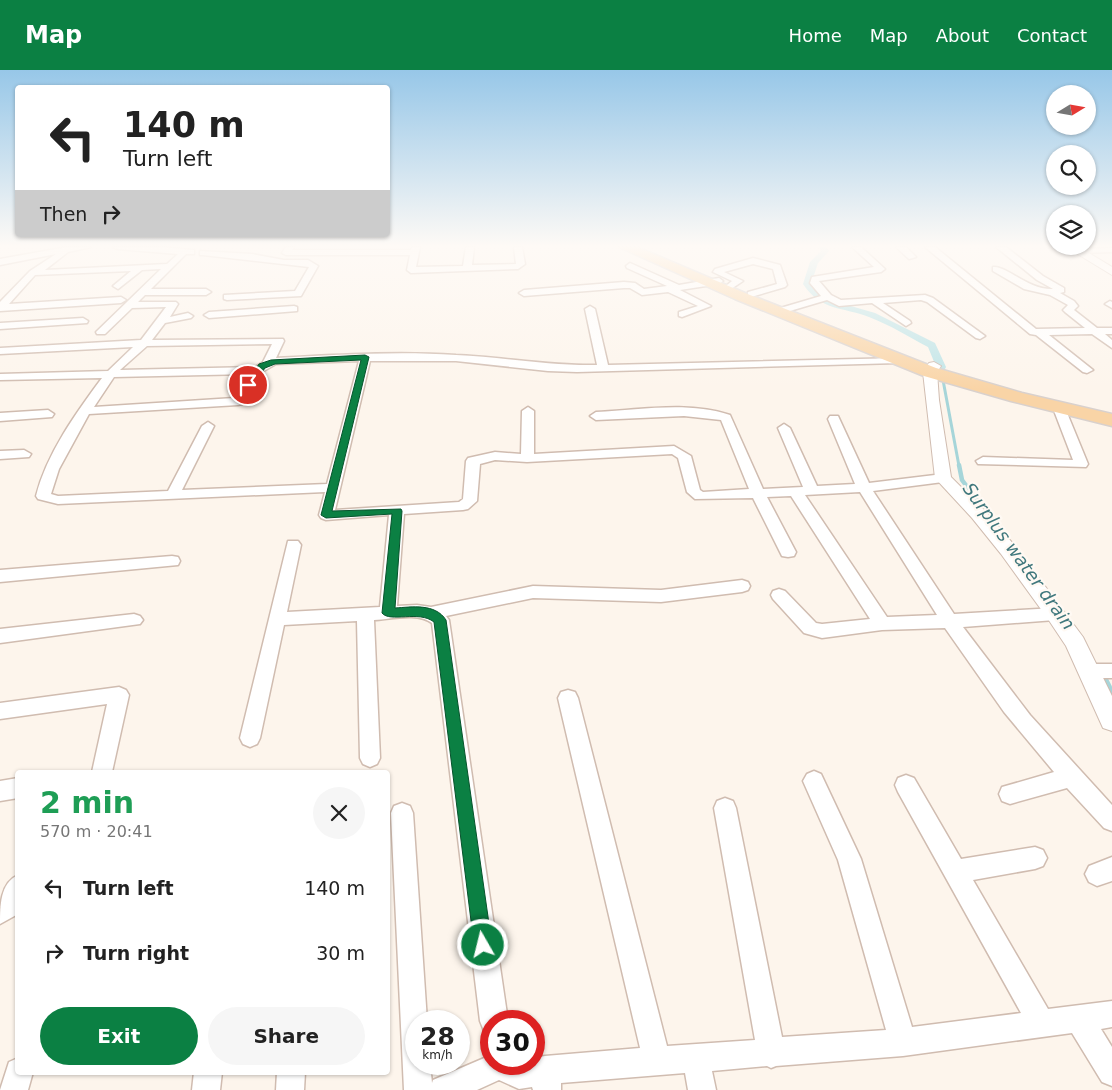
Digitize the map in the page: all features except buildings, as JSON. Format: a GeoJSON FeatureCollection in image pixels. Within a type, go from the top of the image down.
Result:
{"type":"FeatureCollection","features":[{"type":"Feature","properties":{"kind":"main road"},"geometry":{"type":"LineString","coordinates":[[747,295],[858,337],[932,369],[1112,414]]}},
{"type":"Feature","properties":{"kind":"main road"},"geometry":{"type":"LineString","coordinates":[[752,295],[898,360],[1059,408],[1112,420]]}},
{"type":"Feature","properties":{"kind":"street"},"geometry":{"type":"LineString","coordinates":[[0,308],[13,295]]}},
{"type":"Feature","properties":{"kind":"street"},"geometry":{"type":"LineString","coordinates":[[101,332],[125,302],[138,295]]}},
{"type":"Feature","properties":{"kind":"street"},"geometry":{"type":"LineString","coordinates":[[227,297],[284,295]]}},
{"type":"Feature","properties":{"kind":"street"},"geometry":{"type":"LineString","coordinates":[[682,314],[706,306],[686,295]]}},
{"type":"Feature","properties":{"kind":"street"},"geometry":{"type":"LineString","coordinates":[[824,295],[838,303],[914,296],[926,298],[980,336]]}},
{"type":"Feature","properties":{"kind":"street"},"geometry":{"type":"LineString","coordinates":[[987,295],[1031,330],[1040,333],[1112,331]]}},
{"type":"Feature","properties":{"kind":"street"},"geometry":{"type":"LineString","coordinates":[[1056,295],[1071,303],[1073,306],[1068,310],[1112,345]]}},
{"type":"Feature","properties":{"kind":"street"},"geometry":{"type":"LineString","coordinates":[[785,310],[826,297]]}},
{"type":"Feature","properties":{"kind":"street"},"geometry":{"type":"LineString","coordinates":[[873,300],[906,323]]}},
{"type":"Feature","properties":{"kind":"street"},"geometry":{"type":"LineString","coordinates":[[0,308],[125,302],[173,304],[162,321],[144,342],[111,373],[85,411],[44,486],[43,496],[58,500],[331,488]]}},
{"type":"Feature","properties":{"kind":"street"},"geometry":{"type":"LineString","coordinates":[[209,315],[269,316],[294,309]]}},
{"type":"Feature","properties":{"kind":"street"},"geometry":{"type":"LineString","coordinates":[[590,309],[603,368]]}},
{"type":"Feature","properties":{"kind":"street"},"geometry":{"type":"LineString","coordinates":[[219,334],[229,314]]}},
{"type":"Feature","properties":{"kind":"street"},"geometry":{"type":"LineString","coordinates":[[162,321],[188,316]]}},
{"type":"Feature","properties":{"kind":"street"},"geometry":{"type":"LineString","coordinates":[[0,326],[83,321]]}},
{"type":"Feature","properties":{"kind":"street"},"geometry":{"type":"LineString","coordinates":[[1040,333],[1087,370]]}},
{"type":"Feature","properties":{"kind":"street"},"geometry":{"type":"LineString","coordinates":[[0,352],[144,342],[219,334],[279,341],[238,401],[85,411]]}},
{"type":"Feature","properties":{"kind":"street"},"geometry":{"type":"LineString","coordinates":[[365,357],[331,488],[326,515],[456,508],[468,504],[470,501],[472,461],[496,456],[527,458],[674,450],[684,456],[696,494],[704,496],[864,488],[943,478]]}},
{"type":"Feature","properties":{"kind":"street"},"geometry":{"type":"LineString","coordinates":[[0,377],[263,367],[274,361],[365,357],[471,359],[548,368],[898,360]]}},
{"type":"Feature","properties":{"kind":"street"},"geometry":{"type":"LineString","coordinates":[[932,369],[932,400],[943,478],[978,514],[1008,550],[1075,642],[1101,671],[1112,721]]}},
{"type":"Feature","properties":{"kind":"street"},"geometry":{"type":"LineString","coordinates":[[983,461],[1081,464],[1059,408]]}},
{"type":"Feature","properties":{"kind":"street"},"geometry":{"type":"LineString","coordinates":[[527,458],[528,410]]}},
{"type":"Feature","properties":{"kind":"street"},"geometry":{"type":"LineString","coordinates":[[596,416],[684,412],[720,414],[726,418],[758,493],[788,552]]}},
{"type":"Feature","properties":{"kind":"street"},"geometry":{"type":"LineString","coordinates":[[0,417],[48,414]]}},
{"type":"Feature","properties":{"kind":"street"},"geometry":{"type":"LineString","coordinates":[[834,420],[864,488],[951,621],[1011,706],[1071,777],[1112,821]]}},
{"type":"Feature","properties":{"kind":"street"},"geometry":{"type":"LineString","coordinates":[[173,495],[208,426]]}},
{"type":"Feature","properties":{"kind":"street"},"geometry":{"type":"LineString","coordinates":[[784,428],[812,491]]}},
{"type":"Feature","properties":{"kind":"street"},"geometry":{"type":"LineString","coordinates":[[0,454],[24,454]]}},
{"type":"Feature","properties":{"kind":"street"},"geometry":{"type":"LineString","coordinates":[[796,492],[882,624]]}},
{"type":"Feature","properties":{"kind":"street"},"geometry":{"type":"LineString","coordinates":[[388,613],[397,511]]}},
{"type":"Feature","properties":{"kind":"street"},"geometry":{"type":"LineString","coordinates":[[250,738],[293,545]]}},
{"type":"Feature","properties":{"kind":"street"},"geometry":{"type":"LineString","coordinates":[[0,576],[172,561]]}},
{"type":"Feature","properties":{"kind":"street"},"geometry":{"type":"LineString","coordinates":[[276,619],[417,611],[431,613],[533,592],[661,596],[742,586]]}},
{"type":"Feature","properties":{"kind":"street"},"geometry":{"type":"LineString","coordinates":[[779,596],[810,628],[815,630],[831,631],[882,624],[1055,614]]}},
{"type":"Feature","properties":{"kind":"street"},"geometry":{"type":"LineString","coordinates":[[431,613],[440,620],[442,628],[467,830],[492,1010]]}},
{"type":"Feature","properties":{"kind":"street"},"geometry":{"type":"LineString","coordinates":[[365,614],[370,758]]}},
{"type":"Feature","properties":{"kind":"street"},"geometry":{"type":"LineString","coordinates":[[0,636],[134,620]]}},
{"type":"Feature","properties":{"kind":"street"},"geometry":{"type":"LineString","coordinates":[[0,711],[119,695],[102,770]]}},
{"type":"Feature","properties":{"kind":"street"},"geometry":{"type":"LineString","coordinates":[[568,698],[657,1061]]}},
{"type":"Feature","properties":{"kind":"street"},"geometry":{"type":"LineString","coordinates":[[1010,794],[1071,777]]}},
{"type":"Feature","properties":{"kind":"street"},"geometry":{"type":"LineString","coordinates":[[814,781],[849,859],[903,1042]]}},
{"type":"Feature","properties":{"kind":"street"},"geometry":{"type":"LineString","coordinates":[[906,785],[1042,1024]]}},
{"type":"Feature","properties":{"kind":"street"},"geometry":{"type":"LineString","coordinates":[[0,791],[15,788]]}},
{"type":"Feature","properties":{"kind":"street"},"geometry":{"type":"LineString","coordinates":[[725,808],[771,1054]]}},
{"type":"Feature","properties":{"kind":"street"},"geometry":{"type":"LineString","coordinates":[[402,813],[413,1010]]}},
{"type":"Feature","properties":{"kind":"street"},"geometry":{"type":"LineString","coordinates":[[956,871],[1035,858]]}},
{"type":"Feature","properties":{"kind":"street"},"geometry":{"type":"LineString","coordinates":[[0,912],[9,905],[15,893]]}},
{"type":"Feature","properties":{"kind":"street"},"geometry":{"type":"LineString","coordinates":[[519,1075],[546,1080],[657,1061],[771,1054],[903,1042],[1079,1020],[1112,1014]]}},
{"type":"Feature","properties":{"kind":"street"},"geometry":{"type":"LineString","coordinates":[[1079,1020],[1112,1072]]}},
{"type":"Feature","properties":{"kind":"street"},"geometry":{"type":"LineString","coordinates":[[696,1059],[702,1090]]}},
{"type":"Feature","properties":{"kind":"street"},"geometry":{"type":"LineString","coordinates":[[443,1090],[480,1074]]}},
{"type":"Feature","properties":{"kind":"street"},"geometry":{"type":"LineString","coordinates":[[14,1090],[18,1075]]}},
{"type":"Feature","properties":{"kind":"street"},"geometry":{"type":"LineString","coordinates":[[206,1090],[208,1075]]}},
{"type":"Feature","properties":{"kind":"street"},"geometry":{"type":"LineString","coordinates":[[290,1090],[291,1075]]}},
{"type":"Feature","properties":{"kind":"street"},"geometry":{"type":"LineString","coordinates":[[417,1075],[418,1090]]}},
{"type":"Feature","properties":{"kind":"waterway"},"geometry":{"type":"LineString","coordinates":[[815,295],[836,306],[872,315],[932,345],[941,367]]}},
{"type":"Feature","properties":{"kind":"waterway","name":"Surplus water drain"},"geometry":{"type":"LineString","coordinates":[[943,380],[959,466]]}},
{"type":"Feature","properties":{"kind":"waterway","name":"Surplus water drain"},"geometry":{"type":"LineString","coordinates":[[959,465],[962,480],[992,520]]}},
{"type":"Feature","properties":{"kind":"waterway","name":"Surplus water drain"},"geometry":{"type":"LineString","coordinates":[[1103,674],[1112,692]]}},
{"type":"Feature","properties":{"kind":"route"},"geometry":{"type":"LineString","coordinates":[[248,385],[262,366],[274,361],[365,357],[331,488],[326,515],[397,511],[388,613],[417,611],[431,613],[440,620],[483,945]]}}]}
